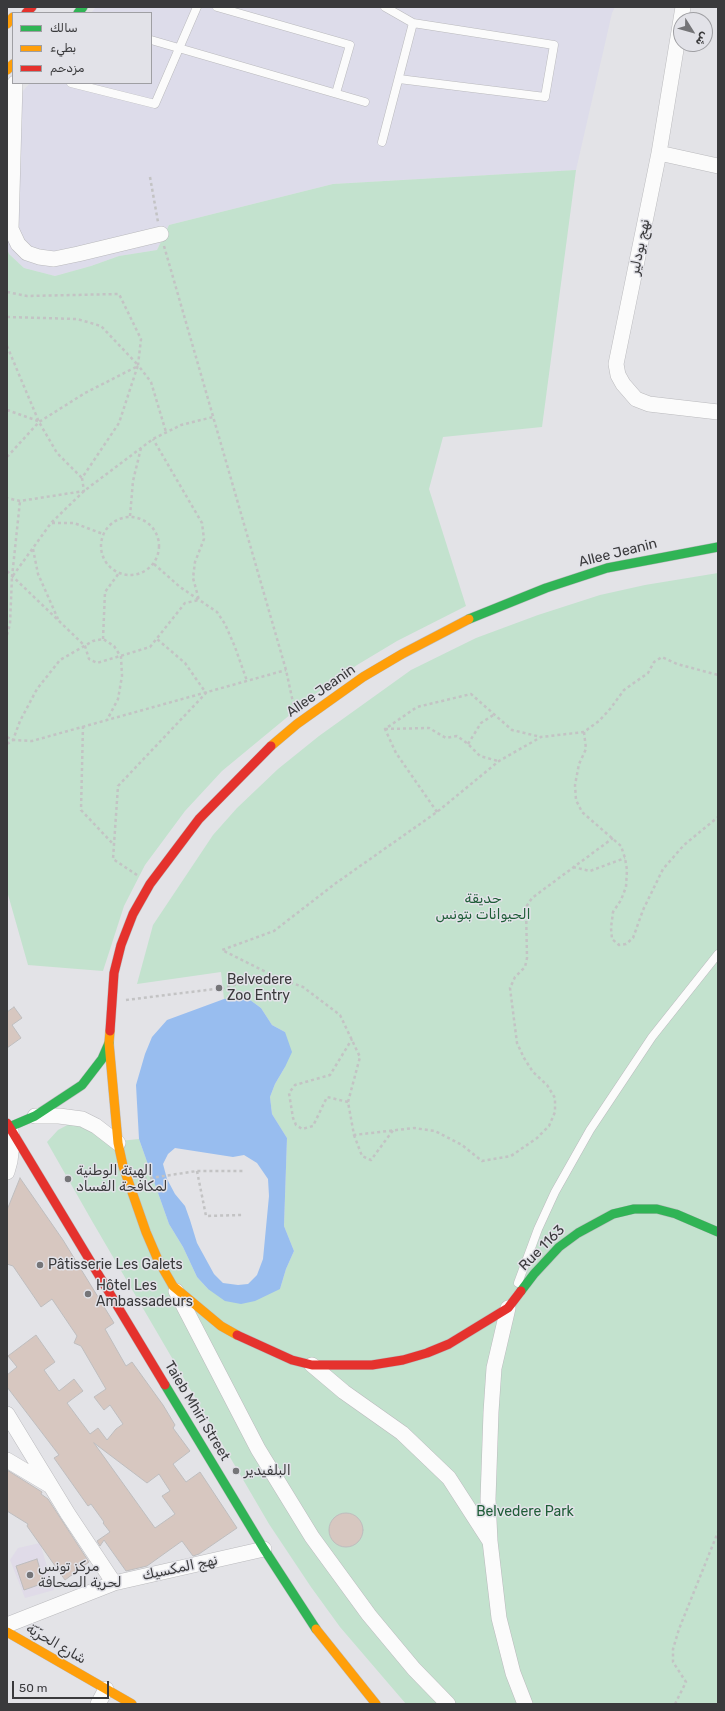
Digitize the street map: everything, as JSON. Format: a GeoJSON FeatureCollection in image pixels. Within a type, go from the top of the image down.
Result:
{"type":"FeatureCollection","features":[{"type":"Feature","properties":{"kind":"street","name":"نهج بودلير"},"geometry":{"type":"LineString","coordinates":[[683,7],[659,153],[616,364],[618,375],[628,392],[636,399],[649,404],[718,412]]}},
{"type":"Feature","properties":{"kind":"street"},"geometry":{"type":"LineString","coordinates":[[15,84],[11,229],[18,244],[27,252],[39,257],[54,259],[161,234]]}},
{"type":"Feature","properties":{"kind":"street"},"geometry":{"type":"LineString","coordinates":[[659,153],[718,166]]}},
{"type":"Feature","properties":{"kind":"street","name":"Allee Jeanin"},"geometry":{"type":"LineString","coordinates":[[109,1043],[114,973],[121,945],[133,914],[150,884],[200,819],[263,754],[297,724],[363,678],[402,654],[477,616],[546,588],[607,568],[718,547]]}},
{"type":"Feature","properties":{"kind":"street"},"geometry":{"type":"LineString","coordinates":[[7,1172],[12,1144],[8,1126],[35,1116],[82,1085],[102,1059],[109,1043]]}},
{"type":"Feature","properties":{"kind":"street"},"geometry":{"type":"LineString","coordinates":[[109,1043],[118,1143],[127,1181],[158,1260],[258,1449],[312,1537],[368,1615],[414,1669],[448,1704]]}},
{"type":"Feature","properties":{"kind":"street"},"geometry":{"type":"LineString","coordinates":[[35,1116],[59,1116],[82,1119],[96,1126],[118,1143]]}},
{"type":"Feature","properties":{"kind":"street","name":"Taieb Mhiri Street"},"geometry":{"type":"LineString","coordinates":[[8,1126],[264,1549],[319,1634],[376,1704]]}},
{"type":"Feature","properties":{"kind":"street","name":"Rue 1163"},"geometry":{"type":"LineString","coordinates":[[508,1308],[534,1274],[559,1247],[578,1232],[613,1214],[634,1209],[657,1209],[676,1214],[718,1232]]}},
{"type":"Feature","properties":{"kind":"street"},"geometry":{"type":"LineString","coordinates":[[173,1286],[221,1326],[247,1342],[292,1360],[312,1366],[372,1365],[403,1360],[449,1344],[508,1308]]}},
{"type":"Feature","properties":{"kind":"street"},"geometry":{"type":"LineString","coordinates":[[508,1308],[494,1368],[490,1412],[488,1499],[490,1541],[499,1618],[513,1673],[525,1704]]}},
{"type":"Feature","properties":{"kind":"street"},"geometry":{"type":"LineString","coordinates":[[312,1366],[344,1392],[402,1433],[443,1473],[470,1509],[490,1541]]}},
{"type":"Feature","properties":{"kind":"street"},"geometry":{"type":"LineString","coordinates":[[7,1414],[51,1487],[114,1583]]}},
{"type":"Feature","properties":{"kind":"street"},"geometry":{"type":"LineString","coordinates":[[7,1460],[51,1487]]}},
{"type":"Feature","properties":{"kind":"street","name":"نهج المكسيك"},"geometry":{"type":"LineString","coordinates":[[7,1625],[114,1583],[264,1549]]}},
{"type":"Feature","properties":{"kind":"street","name":"شارع الحرّيّة"},"geometry":{"type":"LineString","coordinates":[[7,1632],[132,1704]]}},
{"type":"Feature","properties":{"kind":"street"},"geometry":{"type":"LineString","coordinates":[[98,1704],[106,1689]]}},
{"type":"Feature","properties":{"kind":"lane"},"geometry":{"type":"LineString","coordinates":[[75,84],[155,104],[197,7]]}},
{"type":"Feature","properties":{"kind":"lane"},"geometry":{"type":"LineString","coordinates":[[217,7],[350,45],[336,93]]}},
{"type":"Feature","properties":{"kind":"lane"},"geometry":{"type":"LineString","coordinates":[[385,7],[413,23],[554,45],[545,97],[399,80]]}},
{"type":"Feature","properties":{"kind":"lane"},"geometry":{"type":"LineString","coordinates":[[382,142],[413,23]]}},
{"type":"Feature","properties":{"kind":"lane"},"geometry":{"type":"LineString","coordinates":[[152,40],[365,102]]}},
{"type":"Feature","properties":{"kind":"lane"},"geometry":{"type":"LineString","coordinates":[[508,1308],[538,1229],[555,1192],[590,1130],[652,1037],[718,954]]}},
{"type":"Feature","properties":{"kind":"path"},"geometry":{"type":"LineString","coordinates":[[150,177],[161,234],[286,670],[297,724]]}},
{"type":"Feature","properties":{"kind":"path"},"geometry":{"type":"LineString","coordinates":[[7,292],[27,296],[119,294],[141,339],[138,365],[119,423],[82,478]]}},
{"type":"Feature","properties":{"kind":"path"},"geometry":{"type":"LineString","coordinates":[[7,317],[77,319],[101,326],[138,365],[151,382],[166,432]]}},
{"type":"Feature","properties":{"kind":"path"},"geometry":{"type":"LineString","coordinates":[[7,346],[39,422],[57,453],[82,478],[84,491]]}},
{"type":"Feature","properties":{"kind":"path"},"geometry":{"type":"LineString","coordinates":[[7,457],[39,422],[85,392],[138,365]]}},
{"type":"Feature","properties":{"kind":"path"},"geometry":{"type":"LineString","coordinates":[[7,410],[39,422]]}},
{"type":"Feature","properties":{"kind":"path"},"geometry":{"type":"LineString","coordinates":[[12,577],[51,523],[84,491],[153,439],[181,425],[214,417]]}},
{"type":"Feature","properties":{"kind":"path"},"geometry":{"type":"LineString","coordinates":[[153,439],[202,524],[204,539],[195,562],[193,578],[199,600]]}},
{"type":"Feature","properties":{"kind":"path"},"geometry":{"type":"LineString","coordinates":[[130,516],[133,481],[141,447]]}},
{"type":"Feature","properties":{"kind":"path"},"geometry":{"type":"LineString","coordinates":[[7,498],[20,502],[84,491]]}},
{"type":"Feature","properties":{"kind":"path"},"geometry":{"type":"LineString","coordinates":[[7,635],[10,624],[12,577],[20,502]]}},
{"type":"Feature","properties":{"kind":"path"},"geometry":{"type":"LineString","coordinates":[[130,516],[141,518],[151,525],[157,534],[159,546],[154,563],[141,573],[130,575],[119,573],[109,566],[103,557],[100,546],[103,534],[109,525],[119,518],[130,516]]}},
{"type":"Feature","properties":{"kind":"path"},"geometry":{"type":"LineString","coordinates":[[51,523],[74,523],[103,534]]}},
{"type":"Feature","properties":{"kind":"path"},"geometry":{"type":"LineString","coordinates":[[32,548],[38,574],[58,621]]}},
{"type":"Feature","properties":{"kind":"path"},"geometry":{"type":"LineString","coordinates":[[154,563],[180,587],[217,612],[225,624],[235,647],[247,681]]}},
{"type":"Feature","properties":{"kind":"path"},"geometry":{"type":"LineString","coordinates":[[7,571],[85,646],[89,659],[97,663],[150,647],[185,603],[199,600]]}},
{"type":"Feature","properties":{"kind":"path"},"geometry":{"type":"LineString","coordinates":[[103,639],[105,592],[119,573]]}},
{"type":"Feature","properties":{"kind":"path"},"geometry":{"type":"LineString","coordinates":[[7,744],[13,740],[20,721],[37,689],[60,660],[93,641],[103,639],[114,646],[121,657],[122,676],[118,699],[106,720]]}},
{"type":"Feature","properties":{"kind":"path"},"geometry":{"type":"LineString","coordinates":[[157,639],[185,662],[206,693]]}},
{"type":"Feature","properties":{"kind":"path"},"geometry":{"type":"LineString","coordinates":[[394,1129],[370,1160],[362,1156],[354,1134],[348,1102],[360,1057],[340,1016],[303,987],[271,975],[222,950],[274,931],[336,883],[436,812],[499,761],[541,738],[584,732],[598,721],[624,690],[648,673],[654,662],[662,657],[677,664],[718,675]]}},
{"type":"Feature","properties":{"kind":"path"},"geometry":{"type":"LineString","coordinates":[[7,737],[13,740],[32,741],[286,670]]}},
{"type":"Feature","properties":{"kind":"path"},"geometry":{"type":"LineString","coordinates":[[150,884],[113,858],[118,786],[206,693]]}},
{"type":"Feature","properties":{"kind":"path"},"geometry":{"type":"LineString","coordinates":[[385,729],[417,707],[471,694],[512,730],[541,738]]}},
{"type":"Feature","properties":{"kind":"path"},"geometry":{"type":"LineString","coordinates":[[468,744],[481,723],[495,714]]}},
{"type":"Feature","properties":{"kind":"path"},"geometry":{"type":"LineString","coordinates":[[83,726],[81,810],[114,845]]}},
{"type":"Feature","properties":{"kind":"path"},"geometry":{"type":"LineString","coordinates":[[385,729],[429,728],[446,738],[457,736],[480,756],[499,761]]}},
{"type":"Feature","properties":{"kind":"path"},"geometry":{"type":"LineString","coordinates":[[385,729],[396,753],[436,812]]}},
{"type":"Feature","properties":{"kind":"path"},"geometry":{"type":"LineString","coordinates":[[584,732],[586,749],[580,764],[575,786],[576,800],[582,812],[621,846],[626,858],[626,887],[621,900],[613,912],[611,928],[612,940],[619,945],[626,944],[633,938],[643,910],[663,869],[684,845],[718,817]]}},
{"type":"Feature","properties":{"kind":"path"},"geometry":{"type":"LineString","coordinates":[[354,1134],[414,1128],[435,1131],[462,1145],[482,1161],[511,1156],[537,1138],[549,1126],[555,1112],[555,1098],[547,1086],[533,1072],[517,1043],[510,988],[515,977],[525,967],[527,958],[526,907],[532,898],[613,838]]}},
{"type":"Feature","properties":{"kind":"path"},"geometry":{"type":"LineString","coordinates":[[572,867],[590,870],[626,858]]}},
{"type":"Feature","properties":{"kind":"path"},"geometry":{"type":"LineString","coordinates":[[111,1001],[223,988],[271,975]]}},
{"type":"Feature","properties":{"kind":"path"},"geometry":{"type":"LineString","coordinates":[[348,1102],[327,1097],[313,1126],[302,1129],[296,1125],[293,1118],[289,1093],[295,1085],[330,1075],[352,1039]]}},
{"type":"Feature","properties":{"kind":"path"},"geometry":{"type":"LineString","coordinates":[[197,1171],[206,1216],[242,1215]]}},
{"type":"Feature","properties":{"kind":"path"},"geometry":{"type":"LineString","coordinates":[[148,1178],[197,1171],[243,1171]]}},
{"type":"Feature","properties":{"kind":"path"},"geometry":{"type":"LineString","coordinates":[[675,1704],[686,1682],[673,1662],[673,1649],[679,1629],[718,1532]]}},
{"type":"Feature","properties":{"kind":"shaded area"},"geometry":{"type":"Polygon","coordinates":[[[96,7],[615,7],[612,13],[576,170],[333,184],[169,225],[157,250],[119,256],[55,276],[24,268],[9,254],[7,249],[7,109],[29,84],[152,84],[152,12],[92,12],[96,7]]]}},
{"type":"Feature","properties":{"kind":"shaded area"},"geometry":{"type":"Polygon","coordinates":[[[40,1543],[54,1590],[25,1598],[10,1560],[18,1548],[40,1543]]]}},
{"type":"Feature","properties":{"kind":"green space"},"geometry":{"type":"Polygon","coordinates":[[[576,170],[542,427],[443,437],[429,489],[466,606],[397,641],[357,665],[314,695],[222,771],[185,811],[145,865],[124,906],[103,971],[28,965],[7,891],[7,249],[9,254],[24,268],[55,276],[119,256],[157,250],[169,225],[333,184],[576,170]]]}},
{"type":"Feature","properties":{"kind":"green space"},"geometry":{"type":"Polygon","coordinates":[[[718,573],[718,1704],[406,1704],[340,1627],[269,1524],[47,1142],[58,1130],[73,1122],[110,1142],[139,1139],[169,1224],[183,1247],[197,1277],[208,1289],[280,1289],[286,1269],[294,1251],[284,1226],[287,1138],[272,1114],[270,1097],[275,1084],[285,1067],[285,1032],[272,1025],[261,1008],[246,997],[224,999],[221,972],[137,984],[153,925],[213,835],[237,808],[278,769],[319,736],[411,670],[476,638],[538,615],[600,595],[645,585],[718,573]]]}},
{"type":"Feature","properties":{"kind":"water"},"geometry":{"type":"Polygon","coordinates":[[[246,997],[261,1008],[272,1025],[285,1032],[292,1052],[275,1084],[270,1097],[272,1114],[287,1138],[284,1226],[294,1251],[286,1269],[280,1289],[255,1301],[241,1304],[225,1301],[208,1289],[197,1277],[183,1247],[169,1224],[139,1139],[136,1085],[145,1054],[152,1037],[167,1020],[224,999],[246,997]],[[175,1148],[168,1154],[163,1164],[167,1179],[175,1194],[185,1206],[197,1243],[214,1274],[223,1283],[238,1285],[248,1284],[257,1275],[263,1259],[269,1196],[268,1179],[257,1163],[244,1155],[233,1157],[175,1148]]]}},
{"type":"Feature","properties":{"kind":"building"},"geometry":{"type":"Polygon","coordinates":[[[14,1007],[22,1018],[12,1025],[21,1038],[7,1048],[7,1012],[14,1007]]]}},
{"type":"Feature","properties":{"kind":"building"},"geometry":{"type":"Polygon","coordinates":[[[20,1178],[63,1240],[114,1323],[105,1329],[126,1366],[132,1362],[163,1405],[175,1425],[173,1428],[190,1451],[173,1464],[186,1482],[200,1472],[237,1528],[199,1554],[193,1556],[182,1541],[147,1566],[126,1571],[104,1540],[100,1546],[97,1541],[110,1532],[91,1504],[88,1506],[54,1458],[59,1455],[7,1387],[7,1375],[17,1367],[8,1356],[36,1335],[55,1362],[44,1370],[59,1391],[74,1379],[83,1391],[67,1403],[90,1434],[98,1428],[107,1440],[116,1429],[123,1424],[110,1405],[104,1410],[94,1397],[106,1389],[81,1346],[74,1343],[77,1336],[52,1299],[41,1307],[13,1266],[7,1264],[7,1210],[20,1178]],[[94,1443],[155,1528],[175,1514],[162,1496],[170,1491],[159,1474],[147,1483],[94,1443]]]}},
{"type":"Feature","properties":{"kind":"building"},"geometry":{"type":"Polygon","coordinates":[[[7,1470],[42,1492],[41,1494],[48,1499],[89,1562],[65,1580],[27,1526],[28,1524],[7,1511],[7,1470]]]}},
{"type":"Feature","properties":{"kind":"building"},"geometry":{"type":"Polygon","coordinates":[[[349,1513],[358,1518],[362,1523],[362,1537],[358,1542],[353,1546],[343,1547],[339,1546],[330,1537],[329,1527],[330,1523],[339,1514],[349,1513]]]}},
{"type":"Feature","properties":{"kind":"building","name":"مركز تونس لحرية الصحافة"},"geometry":{"type":"Polygon","coordinates":[[[37,1559],[44,1583],[24,1590],[16,1566],[37,1559]]]}},
{"type":"Feature","properties":{"kind":"traffic: fast"},"geometry":{"type":"LineString","coordinates":[[79,12],[83,7]]}},
{"type":"Feature","properties":{"kind":"traffic: fast"},"geometry":{"type":"LineString","coordinates":[[469,619],[546,588],[607,568],[718,547]]}},
{"type":"Feature","properties":{"kind":"traffic: fast"},"geometry":{"type":"LineString","coordinates":[[7,1128],[35,1116],[82,1085],[102,1059],[109,1043]]}},
{"type":"Feature","properties":{"kind":"traffic: fast"},"geometry":{"type":"LineString","coordinates":[[521,1291],[534,1274],[559,1247],[578,1233],[613,1214],[634,1209],[657,1209],[676,1214],[718,1232]]}},
{"type":"Feature","properties":{"kind":"traffic: fast"},"geometry":{"type":"LineString","coordinates":[[165,1385],[264,1549],[316,1629]]}},
{"type":"Feature","properties":{"kind":"traffic: slow"},"geometry":{"type":"LineString","coordinates":[[7,24],[12,18]]}},
{"type":"Feature","properties":{"kind":"traffic: slow"},"geometry":{"type":"LineString","coordinates":[[7,70],[12,65]]}},
{"type":"Feature","properties":{"kind":"traffic: slow"},"geometry":{"type":"LineString","coordinates":[[271,746],[297,724],[363,677],[402,654],[469,619]]}},
{"type":"Feature","properties":{"kind":"traffic: slow"},"geometry":{"type":"LineString","coordinates":[[110,1031],[109,1043],[118,1143],[123,1166],[146,1232],[158,1260],[173,1286],[221,1326],[237,1335]]}},
{"type":"Feature","properties":{"kind":"traffic: slow"},"geometry":{"type":"LineString","coordinates":[[316,1629],[376,1704]]}},
{"type":"Feature","properties":{"kind":"traffic: slow"},"geometry":{"type":"LineString","coordinates":[[7,1632],[132,1704]]}},
{"type":"Feature","properties":{"kind":"traffic: jam"},"geometry":{"type":"LineString","coordinates":[[27,12],[32,7]]}},
{"type":"Feature","properties":{"kind":"traffic: jam"},"geometry":{"type":"LineString","coordinates":[[110,1031],[114,973],[121,945],[133,914],[150,884],[199,819],[271,746]]}},
{"type":"Feature","properties":{"kind":"traffic: jam"},"geometry":{"type":"LineString","coordinates":[[7,1123],[165,1385]]}},
{"type":"Feature","properties":{"kind":"traffic: jam"},"geometry":{"type":"LineString","coordinates":[[237,1335],[292,1360],[312,1365],[372,1365],[403,1360],[427,1353],[449,1344],[508,1308],[521,1291]]}},
{"type":"Feature","properties":{"kind":"place","name":"Belvedere Zoo Entry"},"geometry":{"type":"Point","coordinates":[219,988]}},
{"type":"Feature","properties":{"kind":"place","name":"الهيئة الوطنية لمكافحة الفساد"},"geometry":{"type":"Point","coordinates":[68,1179]}},
{"type":"Feature","properties":{"kind":"place","name":"Pâtisserie Les Galets"},"geometry":{"type":"Point","coordinates":[40,1265]}},
{"type":"Feature","properties":{"kind":"place","name":"Hôtel Les Ambassadeurs"},"geometry":{"type":"Point","coordinates":[88,1294]}},
{"type":"Feature","properties":{"kind":"place","name":"البلفيدير"},"geometry":{"type":"Point","coordinates":[236,1471]}},
{"type":"Feature","properties":{"kind":"place","name":"مركز تونس لحرية الصحافة"},"geometry":{"type":"Point","coordinates":[30,1575]}},
{"type":"Feature","properties":{"kind":"park label","name":"حديقة الحيوانات بتونس"},"geometry":{"type":"Point","coordinates":[483,908]}},
{"type":"Feature","properties":{"kind":"park label","name":"Belvedere Park"},"geometry":{"type":"Point","coordinates":[525,1512]}}]}
